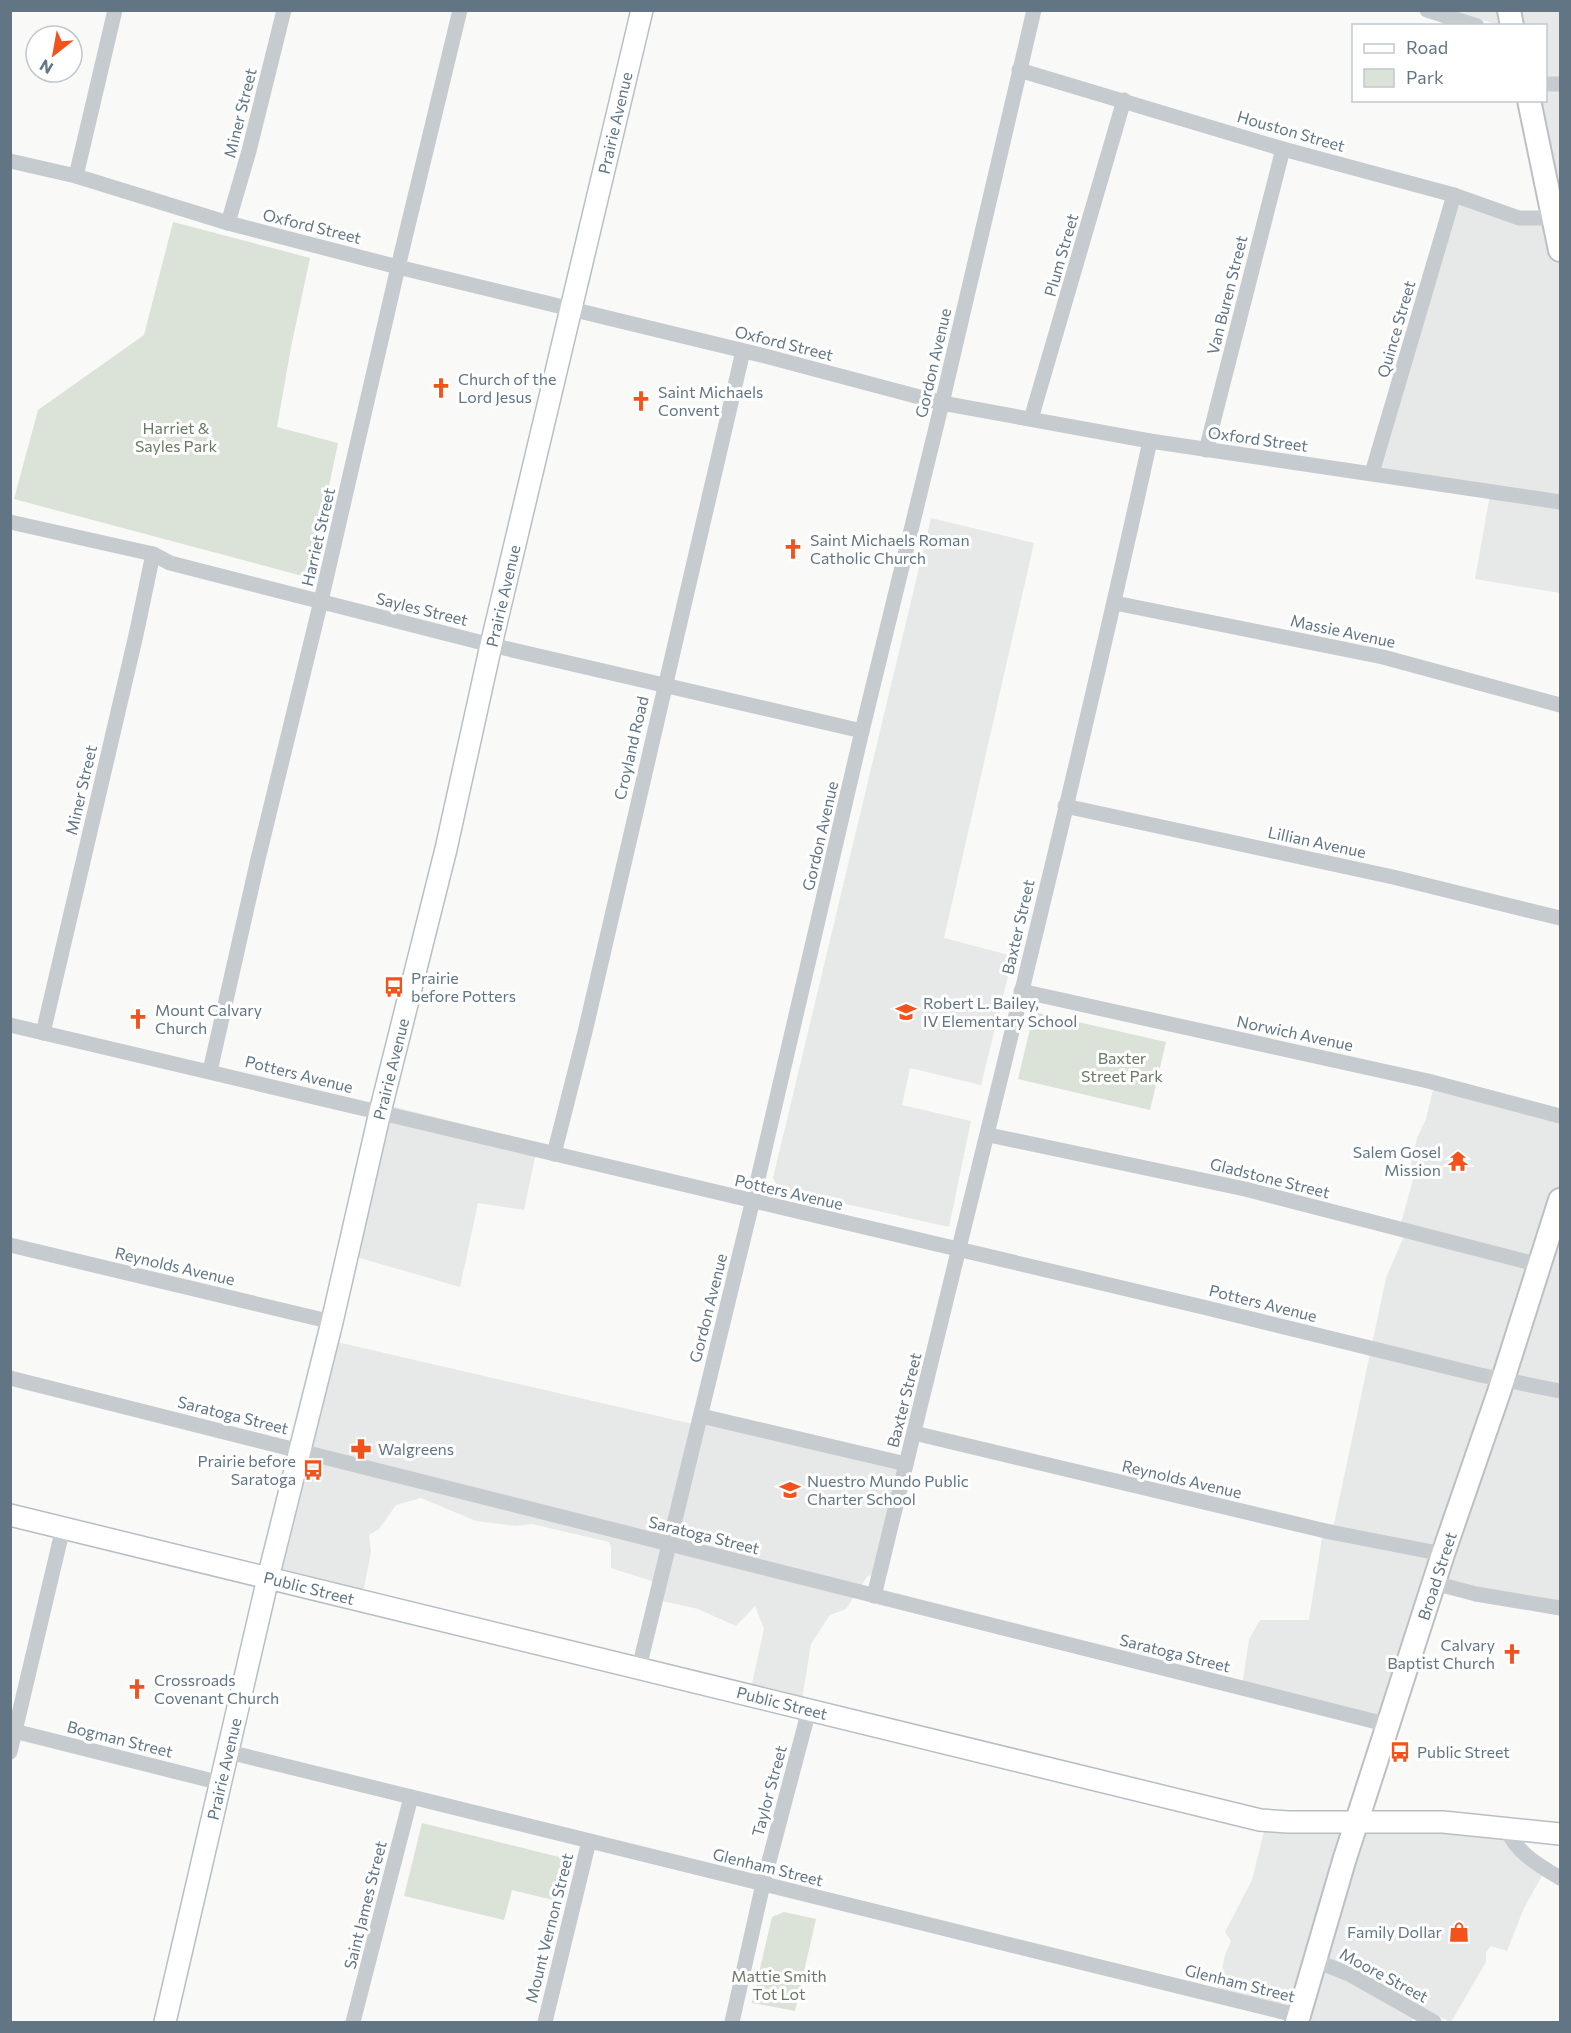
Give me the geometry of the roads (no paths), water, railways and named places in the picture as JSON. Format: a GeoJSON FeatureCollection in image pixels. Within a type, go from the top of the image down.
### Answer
{"type":"FeatureCollection","features":[{"type":"Feature","properties":{"kind":"main road"},"geometry":{"type":"LineString","coordinates":[[1529,102],[1560,250]]}},
{"type":"Feature","properties":{"kind":"main road","name":"Broad Street"},"geometry":{"type":"LineString","coordinates":[[1298,2019],[1357,1822],[1560,1200]]}},
{"type":"Feature","properties":{"kind":"street"},"geometry":{"type":"LineString","coordinates":[[76,176],[115,10]]}},
{"type":"Feature","properties":{"kind":"street","name":"Miner Street"},"geometry":{"type":"LineString","coordinates":[[228,223],[249,151],[284,10]]}},
{"type":"Feature","properties":{"kind":"street","name":"Harriet Street"},"geometry":{"type":"LineString","coordinates":[[210,1071],[460,10]]}},
{"type":"Feature","properties":{"kind":"street","name":"Prairie Avenue"},"geometry":{"type":"LineString","coordinates":[[165,2022],[268,1578],[446,849],[491,645],[642,10]]}},
{"type":"Feature","properties":{"kind":"street","name":"Gordon Avenue"},"geometry":{"type":"LineString","coordinates":[[639,1668],[753,1202],[862,731],[1034,10]]}},
{"type":"Feature","properties":{"kind":"street"},"geometry":{"type":"LineString","coordinates":[[1427,10],[1471,24]]}},
{"type":"Feature","properties":{"kind":"street","name":"Houston Street"},"geometry":{"type":"LineString","coordinates":[[1019,70],[1283,148],[1454,195],[1519,218],[1553,218]]}},
{"type":"Feature","properties":{"kind":"street","name":"Plum Street"},"geometry":{"type":"LineString","coordinates":[[1031,419],[1124,100]]}},
{"type":"Feature","properties":{"kind":"street","name":"Van Buren Street"},"geometry":{"type":"LineString","coordinates":[[1206,450],[1283,148]]}},
{"type":"Feature","properties":{"kind":"street","name":"Oxford Street"},"geometry":{"type":"LineString","coordinates":[[10,161],[76,176],[228,223],[942,403],[1206,450],[1560,502]]}},
{"type":"Feature","properties":{"kind":"street","name":"Quince Street"},"geometry":{"type":"LineString","coordinates":[[1372,473],[1454,195]]}},
{"type":"Feature","properties":{"kind":"street","name":"Croyland Road"},"geometry":{"type":"LineString","coordinates":[[554,1154],[585,1032],[743,351]]}},
{"type":"Feature","properties":{"kind":"street","name":"Baxter Street"},"geometry":{"type":"LineString","coordinates":[[874,1596],[988,1135],[1150,441]]}},
{"type":"Feature","properties":{"kind":"street","name":"Sayles Street"},"geometry":{"type":"LineString","coordinates":[[10,522],[153,554],[170,563],[491,645],[862,731]]}},
{"type":"Feature","properties":{"kind":"street","name":"Miner Street"},"geometry":{"type":"LineString","coordinates":[[43,1033],[153,554]]}},
{"type":"Feature","properties":{"kind":"street","name":"Massie Avenue"},"geometry":{"type":"LineString","coordinates":[[1114,603],[1383,657],[1560,705]]}},
{"type":"Feature","properties":{"kind":"street","name":"Lillian Avenue"},"geometry":{"type":"LineString","coordinates":[[1065,806],[1393,877],[1560,918]]}},
{"type":"Feature","properties":{"kind":"street","name":"Norwich Avenue"},"geometry":{"type":"LineString","coordinates":[[1021,991],[1428,1081],[1560,1116]]}},
{"type":"Feature","properties":{"kind":"street","name":"Potters Avenue"},"geometry":{"type":"LineString","coordinates":[[10,1025],[1219,1311],[1480,1375],[1560,1391]]}},
{"type":"Feature","properties":{"kind":"street","name":"Gladstone Street"},"geometry":{"type":"LineString","coordinates":[[988,1135],[1245,1189],[1540,1265]]}},
{"type":"Feature","properties":{"kind":"street","name":"Reynolds Avenue"},"geometry":{"type":"LineString","coordinates":[[10,1245],[332,1322]]}},
{"type":"Feature","properties":{"kind":"street","name":"Saratoga Street"},"geometry":{"type":"LineString","coordinates":[[10,1378],[1389,1725]]}},
{"type":"Feature","properties":{"kind":"street"},"geometry":{"type":"LineString","coordinates":[[700,1416],[906,1464]]}},
{"type":"Feature","properties":{"kind":"street","name":"Reynolds Avenue"},"geometry":{"type":"LineString","coordinates":[[914,1433],[1330,1532],[1443,1554]]}},
{"type":"Feature","properties":{"kind":"street","name":"Public Street"},"geometry":{"type":"LineString","coordinates":[[10,1515],[1260,1820],[1443,1822],[1560,1834]]}},
{"type":"Feature","properties":{"kind":"street"},"geometry":{"type":"LineString","coordinates":[[10,1752],[13,1731],[63,1528]]}},
{"type":"Feature","properties":{"kind":"street"},"geometry":{"type":"LineString","coordinates":[[1434,1583],[1476,1594],[1560,1608]]}},
{"type":"Feature","properties":{"kind":"street","name":"Taylor Street"},"geometry":{"type":"LineString","coordinates":[[732,2022],[763,1884],[809,1710]]}},
{"type":"Feature","properties":{"kind":"street","name":"Bogman Street"},"geometry":{"type":"LineString","coordinates":[[13,1731],[221,1783]]}},
{"type":"Feature","properties":{"kind":"street","name":"Glenham Street"},"geometry":{"type":"LineString","coordinates":[[228,1752],[1298,2019]]}},
{"type":"Feature","properties":{"kind":"street","name":"Saint James Street"},"geometry":{"type":"LineString","coordinates":[[354,2022],[411,1797]]}},
{"type":"Feature","properties":{"kind":"street"},"geometry":{"type":"LineString","coordinates":[[1508,1829],[1513,1840],[1523,1852],[1560,1878]]}},
{"type":"Feature","properties":{"kind":"street","name":"Mount Vernon Street"},"geometry":{"type":"LineString","coordinates":[[545,2022],[589,1841]]}},
{"type":"Feature","properties":{"kind":"street","name":"Moore Street"},"geometry":{"type":"LineString","coordinates":[[1316,1960],[1349,1974],[1434,2022]]}},
{"type":"Feature","properties":{"kind":"place","name":"Church of the Lord Jesus"},"geometry":{"type":"Point","coordinates":[441,388]}},
{"type":"Feature","properties":{"kind":"place","name":"Saint Michaels Convent"},"geometry":{"type":"Point","coordinates":[641,401]}},
{"type":"Feature","properties":{"kind":"place","name":"Saint Michaels Roman Catholic Church"},"geometry":{"type":"Point","coordinates":[793,549]}},
{"type":"Feature","properties":{"kind":"place","name":"Prairie before Potters"},"geometry":{"type":"Point","coordinates":[394,987]}},
{"type":"Feature","properties":{"kind":"place","name":"Robert L. Bailey, IV Elementary School"},"geometry":{"type":"Point","coordinates":[906,1012]}},
{"type":"Feature","properties":{"kind":"place","name":"Mount Calvary Church"},"geometry":{"type":"Point","coordinates":[138,1019]}},
{"type":"Feature","properties":{"kind":"place","name":"Salem Gosel Mission"},"geometry":{"type":"Point","coordinates":[1458,1161]}},
{"type":"Feature","properties":{"kind":"place","name":"Walgreens"},"geometry":{"type":"Point","coordinates":[361,1449]}},
{"type":"Feature","properties":{"kind":"place","name":"Prairie before Saratoga"},"geometry":{"type":"Point","coordinates":[313,1470]}},
{"type":"Feature","properties":{"kind":"place","name":"Nuestro Mundo Public Charter School"},"geometry":{"type":"Point","coordinates":[790,1490]}},
{"type":"Feature","properties":{"kind":"place","name":"Calvary Baptist Church"},"geometry":{"type":"Point","coordinates":[1512,1654]}},
{"type":"Feature","properties":{"kind":"place","name":"Crossroads Covenant Church"},"geometry":{"type":"Point","coordinates":[137,1689]}},
{"type":"Feature","properties":{"kind":"place","name":"Public Street"},"geometry":{"type":"Point","coordinates":[1400,1752]}},
{"type":"Feature","properties":{"kind":"place","name":"Family Dollar"},"geometry":{"type":"Point","coordinates":[1459,1932]}},
{"type":"Feature","properties":{"kind":"park label","name":"Harriet & Sayles Park"},"geometry":{"type":"Point","coordinates":[176,437]}},
{"type":"Feature","properties":{"kind":"park label","name":"Baxter Street Park"},"geometry":{"type":"Point","coordinates":[1122,1067]}},
{"type":"Feature","properties":{"kind":"park label","name":"Mattie Smith Tot Lot"},"geometry":{"type":"Point","coordinates":[779,1985]}}]}
